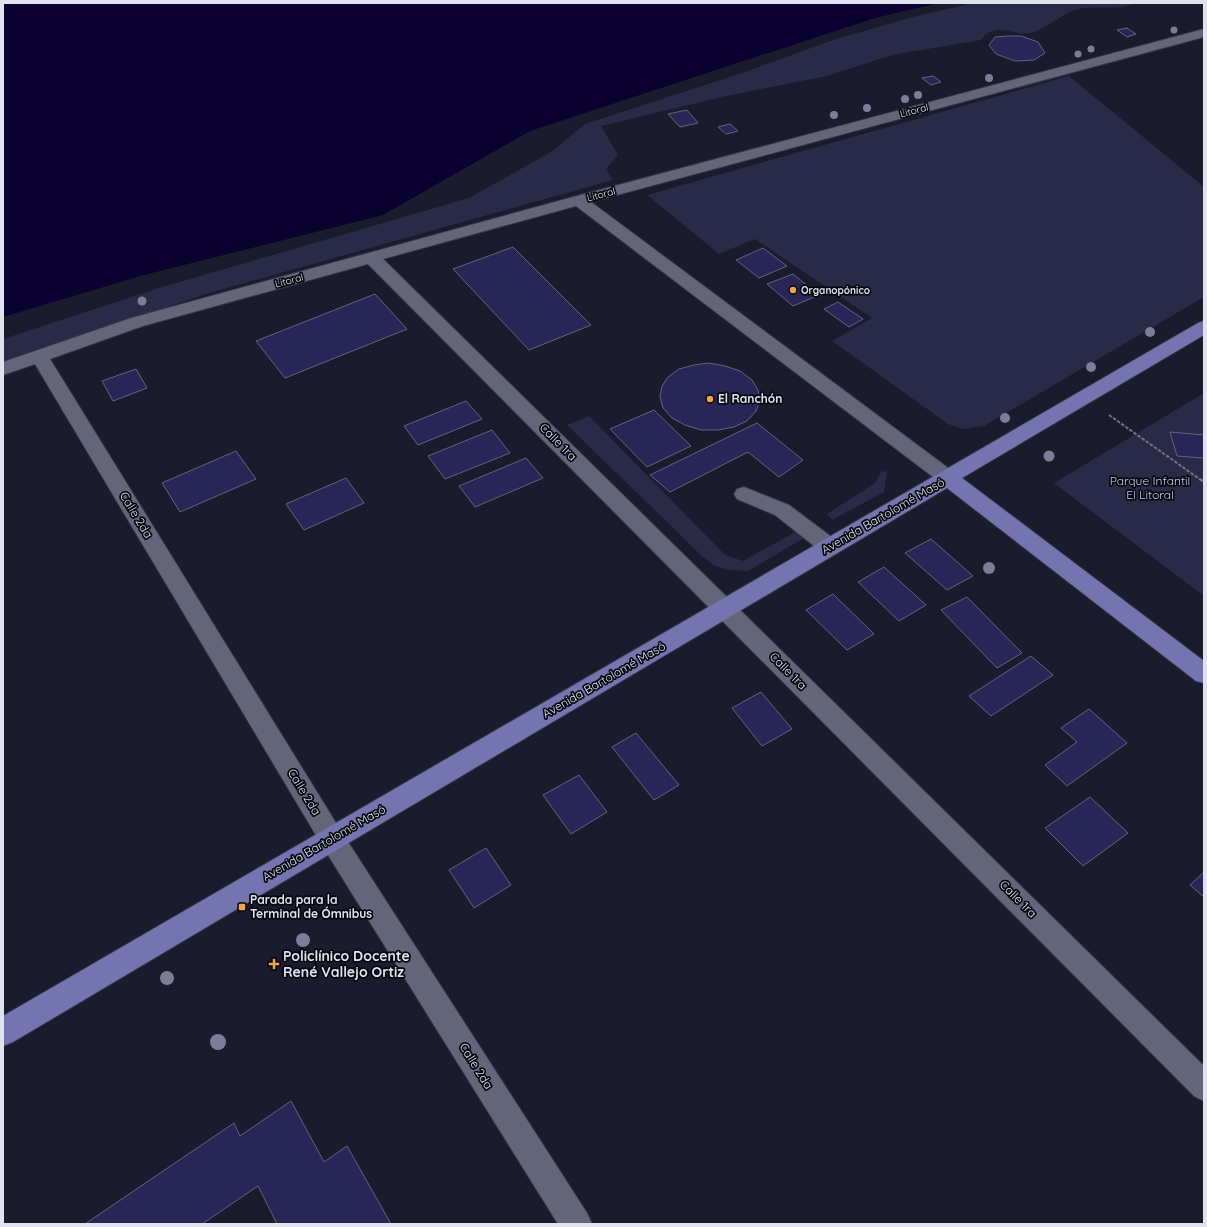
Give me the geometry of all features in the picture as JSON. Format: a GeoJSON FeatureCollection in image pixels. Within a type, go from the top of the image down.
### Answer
{"type":"FeatureCollection","features":[{"type":"Feature","properties":{"kind":"main road","name":"Avenida Bartolomé Masó"},"geometry":{"type":"LineString","coordinates":[[3,1032],[1204,327]]}},
{"type":"Feature","properties":{"kind":"main road"},"geometry":{"type":"LineString","coordinates":[[948,478],[1204,674]]}},
{"type":"Feature","properties":{"kind":"street","name":"Litoral"},"geometry":{"type":"LineString","coordinates":[[3,369],[137,322],[579,200],[1204,33]]}},
{"type":"Feature","properties":{"kind":"street"},"geometry":{"type":"LineString","coordinates":[[579,200],[948,478]]}},
{"type":"Feature","properties":{"kind":"street","name":"Calle 1ra"},"geometry":{"type":"LineString","coordinates":[[371,257],[726,608],[1204,1086]]}},
{"type":"Feature","properties":{"kind":"street","name":"Calle 2da"},"geometry":{"type":"LineString","coordinates":[[39,356],[332,839],[576,1224]]}},
{"type":"Feature","properties":{"kind":"street"},"geometry":{"type":"LineString","coordinates":[[744,494],[782,510],[830,547]]}},
{"type":"Feature","properties":{"kind":"path"},"geometry":{"type":"LineString","coordinates":[[1084,398],[1204,482]]}},
{"type":"Feature","properties":{"kind":"green space"},"geometry":{"type":"Polygon","coordinates":[[[973,3],[1134,3],[1122,7],[1077,9],[1030,33],[1005,30],[992,31],[986,34],[981,40],[892,55],[827,76],[726,96],[601,126],[618,155],[606,169],[613,180],[209,293],[3,362],[3,339],[159,288],[469,198],[551,152],[585,124],[745,72],[833,40],[909,18],[973,3]]]}},
{"type":"Feature","properties":{"kind":"green space"},"geometry":{"type":"Polygon","coordinates":[[[1069,76],[1204,187],[1204,297],[984,426],[963,429],[948,424],[832,341],[872,318],[755,239],[719,254],[647,195],[1069,76]]]}},
{"type":"Feature","properties":{"kind":"green space","name":"Parque Infantil El Litoral"},"geometry":{"type":"Polygon","coordinates":[[[1204,393],[1204,596],[1054,483],[1204,393]]]}},
{"type":"Feature","properties":{"kind":"green space"},"geometry":{"type":"Polygon","coordinates":[[[589,416],[725,555],[743,561],[797,531],[804,538],[748,571],[730,570],[715,566],[704,558],[567,425],[589,416]]]}},
{"type":"Feature","properties":{"kind":"green space"},"geometry":{"type":"Polygon","coordinates":[[[887,471],[884,492],[832,520],[827,514],[875,483],[881,472],[887,471]]]}},
{"type":"Feature","properties":{"kind":"shaded area"},"geometry":{"type":"Polygon","coordinates":[[[3,3],[939,3],[875,18],[530,131],[383,215],[144,275],[3,317],[3,3]]]}},
{"type":"Feature","properties":{"kind":"building"},"geometry":{"type":"Polygon","coordinates":[[[1127,28],[1136,34],[1127,37],[1117,30],[1127,28]]]}},
{"type":"Feature","properties":{"kind":"building"},"geometry":{"type":"Polygon","coordinates":[[[1021,36],[1038,42],[1045,53],[1034,60],[1015,61],[996,54],[989,45],[995,37],[1021,36]]]}},
{"type":"Feature","properties":{"kind":"building"},"geometry":{"type":"Polygon","coordinates":[[[933,76],[941,82],[931,85],[922,78],[933,76]]]}},
{"type":"Feature","properties":{"kind":"building"},"geometry":{"type":"Polygon","coordinates":[[[687,110],[698,123],[680,127],[668,114],[687,110]]]}},
{"type":"Feature","properties":{"kind":"building"},"geometry":{"type":"Polygon","coordinates":[[[730,124],[738,131],[726,134],[718,127],[730,124]]]}},
{"type":"Feature","properties":{"kind":"building"},"geometry":{"type":"Polygon","coordinates":[[[513,247],[591,325],[529,350],[453,269],[513,247]]]}},
{"type":"Feature","properties":{"kind":"building"},"geometry":{"type":"Polygon","coordinates":[[[763,248],[787,266],[759,278],[736,260],[763,248]]]}},
{"type":"Feature","properties":{"kind":"building","name":"Organopónico"},"geometry":{"type":"Polygon","coordinates":[[[793,274],[819,295],[793,306],[767,284],[793,274]]]}},
{"type":"Feature","properties":{"kind":"building"},"geometry":{"type":"Polygon","coordinates":[[[375,294],[407,329],[285,378],[256,341],[375,294]]]}},
{"type":"Feature","properties":{"kind":"building"},"geometry":{"type":"Polygon","coordinates":[[[838,302],[863,319],[849,327],[824,309],[838,302]]]}},
{"type":"Feature","properties":{"kind":"building","name":"El Ranchón"},"geometry":{"type":"Polygon","coordinates":[[[709,363],[740,371],[752,380],[758,390],[760,401],[756,411],[747,421],[734,427],[718,430],[701,430],[685,425],[672,418],[663,408],[660,397],[662,386],[668,377],[679,369],[709,363]]]}},
{"type":"Feature","properties":{"kind":"building"},"geometry":{"type":"Polygon","coordinates":[[[136,369],[147,388],[113,401],[102,381],[136,369]]]}},
{"type":"Feature","properties":{"kind":"building"},"geometry":{"type":"Polygon","coordinates":[[[466,401],[482,419],[418,445],[404,426],[466,401]]]}},
{"type":"Feature","properties":{"kind":"building"},"geometry":{"type":"Polygon","coordinates":[[[654,410],[691,446],[647,467],[610,429],[654,410]]]}},
{"type":"Feature","properties":{"kind":"building"},"geometry":{"type":"Polygon","coordinates":[[[757,423],[803,460],[779,477],[748,452],[670,492],[650,475],[757,423]]]}},
{"type":"Feature","properties":{"kind":"building"},"geometry":{"type":"Polygon","coordinates":[[[492,430],[510,453],[445,479],[428,456],[492,430]]]}},
{"type":"Feature","properties":{"kind":"building"},"geometry":{"type":"Polygon","coordinates":[[[1170,432],[1204,435],[1204,458],[1177,456],[1170,432]]]}},
{"type":"Feature","properties":{"kind":"building"},"geometry":{"type":"Polygon","coordinates":[[[236,451],[256,479],[180,512],[162,483],[236,451]]]}},
{"type":"Feature","properties":{"kind":"building"},"geometry":{"type":"Polygon","coordinates":[[[526,458],[543,478],[475,507],[459,486],[526,458]]]}},
{"type":"Feature","properties":{"kind":"building"},"geometry":{"type":"Polygon","coordinates":[[[346,478],[364,503],[304,530],[286,504],[346,478]]]}},
{"type":"Feature","properties":{"kind":"building"},"geometry":{"type":"Polygon","coordinates":[[[931,539],[973,576],[947,590],[905,553],[931,539]]]}},
{"type":"Feature","properties":{"kind":"building"},"geometry":{"type":"Polygon","coordinates":[[[884,567],[926,605],[899,621],[858,582],[884,567]]]}},
{"type":"Feature","properties":{"kind":"building"},"geometry":{"type":"Polygon","coordinates":[[[833,594],[874,634],[847,650],[806,610],[833,594]]]}},
{"type":"Feature","properties":{"kind":"building"},"geometry":{"type":"Polygon","coordinates":[[[967,597],[1022,653],[997,668],[941,610],[967,597]]]}},
{"type":"Feature","properties":{"kind":"building"},"geometry":{"type":"Polygon","coordinates":[[[1031,656],[1053,675],[991,716],[969,696],[1031,656]]]}},
{"type":"Feature","properties":{"kind":"building"},"geometry":{"type":"Polygon","coordinates":[[[761,692],[792,729],[762,746],[732,708],[761,692]]]}},
{"type":"Feature","properties":{"kind":"building"},"geometry":{"type":"Polygon","coordinates":[[[1089,709],[1127,743],[1067,786],[1045,765],[1077,742],[1061,728],[1089,709]]]}},
{"type":"Feature","properties":{"kind":"building"},"geometry":{"type":"Polygon","coordinates":[[[636,733],[679,785],[654,800],[612,747],[636,733]]]}},
{"type":"Feature","properties":{"kind":"building"},"geometry":{"type":"Polygon","coordinates":[[[579,775],[607,812],[571,834],[543,795],[579,775]]]}},
{"type":"Feature","properties":{"kind":"building"},"geometry":{"type":"Polygon","coordinates":[[[1090,797],[1128,833],[1083,866],[1045,828],[1090,797]]]}},
{"type":"Feature","properties":{"kind":"building"},"geometry":{"type":"Polygon","coordinates":[[[486,848],[511,885],[474,908],[449,870],[486,848]]]}},
{"type":"Feature","properties":{"kind":"building"},"geometry":{"type":"Polygon","coordinates":[[[1204,872],[1204,897],[1190,885],[1204,872]]]}},
{"type":"Feature","properties":{"kind":"building"},"geometry":{"type":"Polygon","coordinates":[[[291,1101],[324,1162],[347,1146],[391,1224],[277,1224],[258,1186],[202,1224],[85,1224],[234,1123],[240,1136],[291,1101]]]}},
{"type":"Feature","properties":{"kind":"place","name":"Organopónico"},"geometry":{"type":"Point","coordinates":[793,290]}},
{"type":"Feature","properties":{"kind":"place","name":"El Ranchón"},"geometry":{"type":"Point","coordinates":[710,399]}},
{"type":"Feature","properties":{"kind":"place","name":"Parada para la Terminal de Ómnibus"},"geometry":{"type":"Point","coordinates":[242,907]}},
{"type":"Feature","properties":{"kind":"place","name":"Policlínico Docente René Vallejo Ortiz"},"geometry":{"type":"Point","coordinates":[274,964]}}]}
